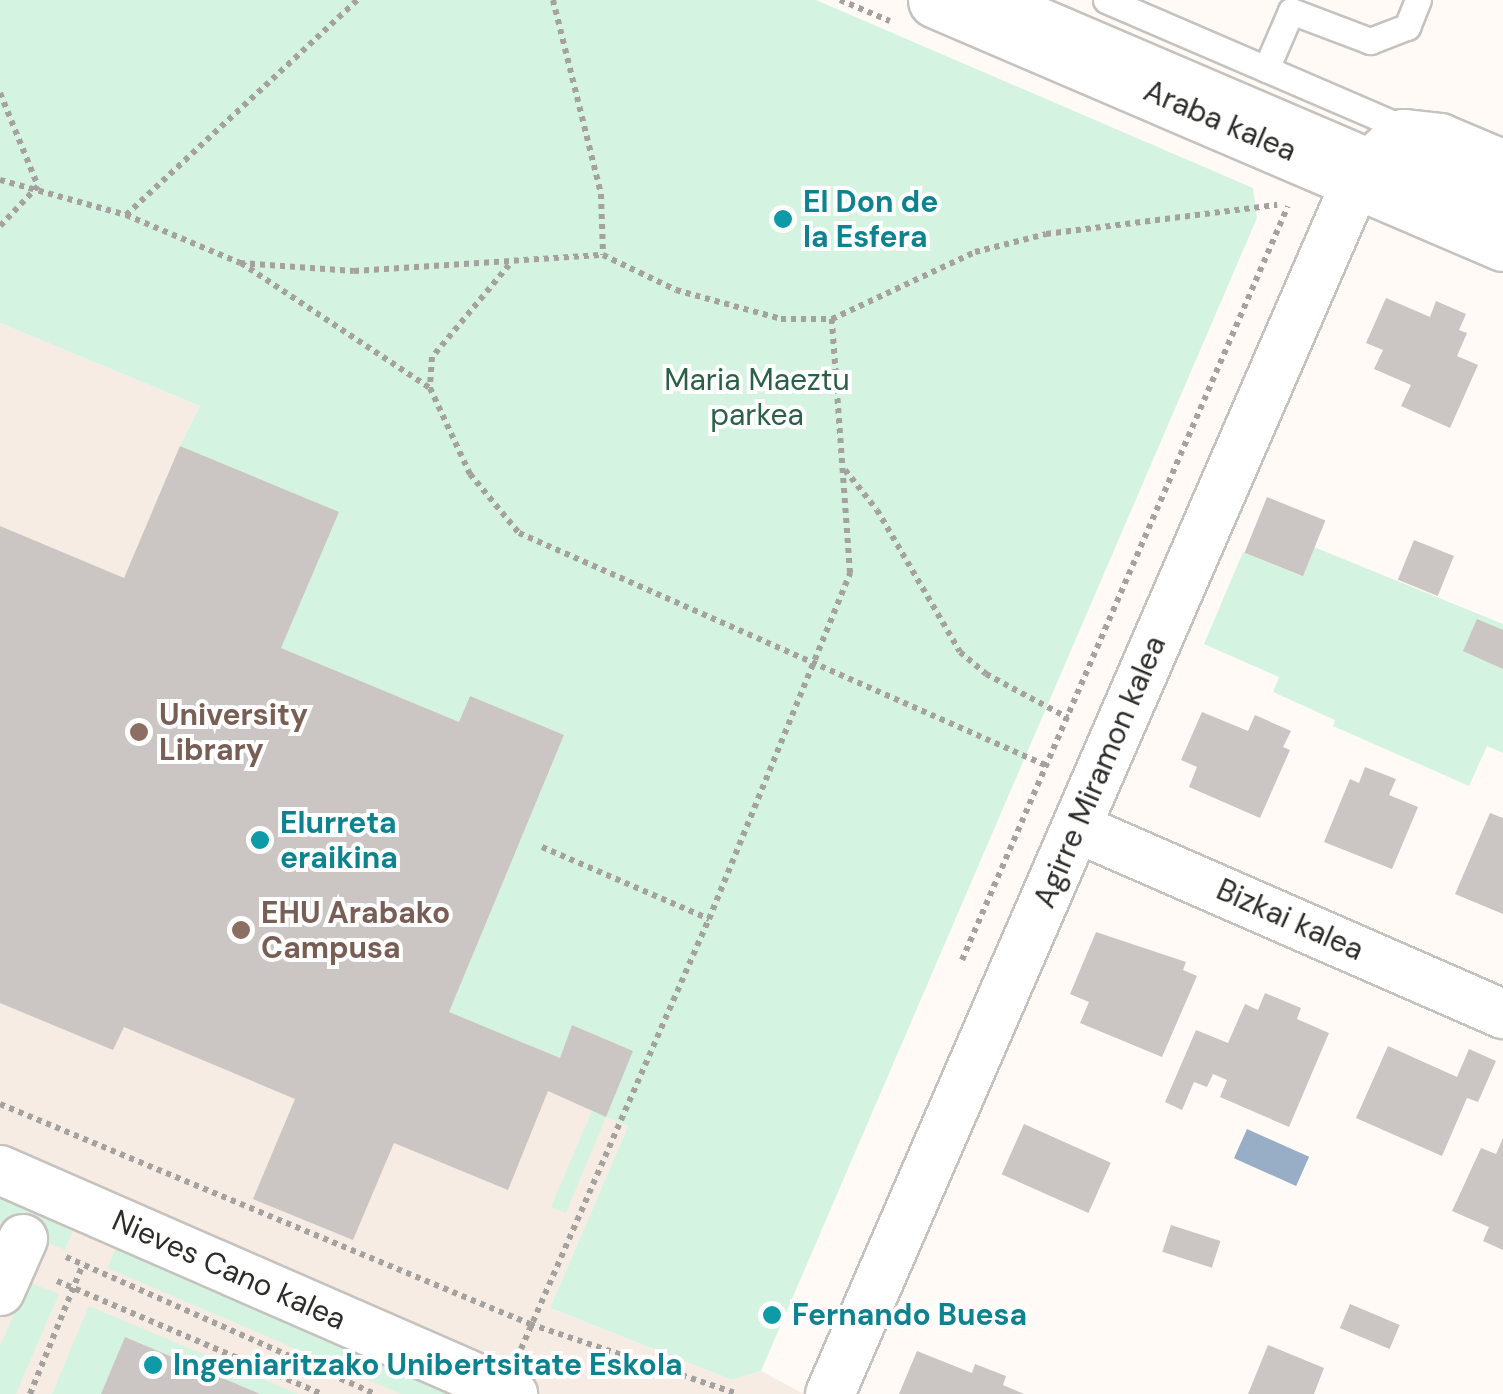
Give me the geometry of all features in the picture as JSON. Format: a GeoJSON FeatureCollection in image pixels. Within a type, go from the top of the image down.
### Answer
{"type":"FeatureCollection","features":[{"type":"Feature","properties":{"kind":"street","name":"Araba kalea"},"geometry":{"type":"LineString","coordinates":[[936,0],[1386,157],[1503,168]]}},
{"type":"Feature","properties":{"kind":"street","name":"Araba kalea"},"geometry":{"type":"LineString","coordinates":[[1386,157],[1503,244]]}},
{"type":"Feature","properties":{"kind":"street","name":"Agirre Miramon kalea"},"geometry":{"type":"LineString","coordinates":[[830,1394],[1076,828],[1386,157]]}},
{"type":"Feature","properties":{"kind":"street","name":"Bizkai kalea"},"geometry":{"type":"LineString","coordinates":[[1076,828],[1503,1014]]}},
{"type":"Feature","properties":{"kind":"street","name":"Nieves Cano kalea"},"geometry":{"type":"LineString","coordinates":[[0,1170],[516,1372]]}},
{"type":"Feature","properties":{"kind":"lane","name":"Araba kalea"},"geometry":{"type":"LineString","coordinates":[[1017,0],[1503,208]]}},
{"type":"Feature","properties":{"kind":"lane"},"geometry":{"type":"LineString","coordinates":[[1106,0],[1266,69],[1386,157]]}},
{"type":"Feature","properties":{"kind":"lane"},"geometry":{"type":"LineString","coordinates":[[1266,69],[1291,11],[1370,41],[1406,27],[1418,0]]}},
{"type":"Feature","properties":{"kind":"path"},"geometry":{"type":"LineString","coordinates":[[126,214],[357,0]]}},
{"type":"Feature","properties":{"kind":"path"},"geometry":{"type":"LineString","coordinates":[[554,0],[602,194],[603,255]]}},
{"type":"Feature","properties":{"kind":"path"},"geometry":{"type":"LineString","coordinates":[[0,93],[38,186]]}},
{"type":"Feature","properties":{"kind":"path"},"geometry":{"type":"LineString","coordinates":[[0,180],[38,186],[126,214],[240,262],[430,388]]}},
{"type":"Feature","properties":{"kind":"path"},"geometry":{"type":"LineString","coordinates":[[0,226],[38,186]]}},
{"type":"Feature","properties":{"kind":"path"},"geometry":{"type":"LineString","coordinates":[[510,264],[432,357],[430,388],[470,474],[519,534],[1045,765],[1296,191]]}},
{"type":"Feature","properties":{"kind":"path"},"geometry":{"type":"LineString","coordinates":[[240,262],[354,271],[510,264],[603,255],[724,306],[781,319],[832,319],[975,252],[1046,234],[1262,204],[1288,207]]}},
{"type":"Feature","properties":{"kind":"path"},"geometry":{"type":"LineString","coordinates":[[516,1372],[530,1324],[709,919],[850,573],[832,319]]}},
{"type":"Feature","properties":{"kind":"path"},"geometry":{"type":"LineString","coordinates":[[845,469],[877,510],[960,652],[986,674],[1066,716]]}},
{"type":"Feature","properties":{"kind":"path"},"geometry":{"type":"LineString","coordinates":[[542,847],[709,919]]}},
{"type":"Feature","properties":{"kind":"path"},"geometry":{"type":"LineString","coordinates":[[0,1104],[530,1324],[738,1394]]}},
{"type":"Feature","properties":{"kind":"path"},"geometry":{"type":"LineString","coordinates":[[12,1264],[83,1264],[375,1394]]}},
{"type":"Feature","properties":{"kind":"path"},"geometry":{"type":"LineString","coordinates":[[12,1264],[322,1394]]}},
{"type":"Feature","properties":{"kind":"path"},"geometry":{"type":"LineString","coordinates":[[30,1394],[83,1264]]}},
{"type":"Feature","properties":{"kind":"shaded area","name":"EHU Arabako Campusa"},"geometry":{"type":"Polygon","coordinates":[[[0,323],[200,406],[180,446],[339,512],[459,722],[470,696],[564,735],[516,849],[559,1058],[572,1025],[633,1051],[606,1117],[628,1126],[550,1308],[732,1380],[761,1371],[804,1394],[0,1394],[0,323]]]}},
{"type":"Feature","properties":{"kind":"green space","name":"Maria Maeztu parkea"},"geometry":{"type":"Polygon","coordinates":[[[0,0],[816,0],[1253,188],[1257,218],[761,1371],[732,1380],[550,1308],[628,1126],[606,1117],[566,1213],[551,1207],[592,1111],[606,1116],[633,1051],[572,1025],[560,1058],[449,1012],[564,735],[470,696],[459,722],[281,648],[338,512],[180,446],[200,406],[0,323],[0,0]]]}},
{"type":"Feature","properties":{"kind":"green space"},"geometry":{"type":"Polygon","coordinates":[[[1314,547],[1503,624],[1503,753],[1487,746],[1469,786],[1333,726],[1335,720],[1273,692],[1279,677],[1204,644],[1243,552],[1301,576],[1314,547]]]}},
{"type":"Feature","properties":{"kind":"green space"},"geometry":{"type":"Polygon","coordinates":[[[0,1198],[73,1230],[65,1250],[0,1222],[0,1198]]]}},
{"type":"Feature","properties":{"kind":"green space"},"geometry":{"type":"Polygon","coordinates":[[[116,1248],[452,1391],[451,1394],[401,1394],[107,1268],[116,1248]]]}},
{"type":"Feature","properties":{"kind":"green space"},"geometry":{"type":"Polygon","coordinates":[[[28,1282],[59,1294],[16,1394],[0,1394],[0,1346],[28,1282]]]}},
{"type":"Feature","properties":{"kind":"green space"},"geometry":{"type":"Polygon","coordinates":[[[89,1306],[298,1394],[260,1394],[126,1337],[101,1394],[52,1394],[89,1306]]]}},
{"type":"Feature","properties":{"kind":"water"},"geometry":{"type":"Polygon","coordinates":[[[1247,1129],[1309,1157],[1296,1186],[1234,1158],[1247,1129]]]}},
{"type":"Feature","properties":{"kind":"building"},"geometry":{"type":"Polygon","coordinates":[[[1386,298],[1430,317],[1436,301],[1466,314],[1459,330],[1467,333],[1457,356],[1478,365],[1450,428],[1401,406],[1411,385],[1374,369],[1383,350],[1366,343],[1386,298]]]}},
{"type":"Feature","properties":{"kind":"building","name":"Elurreta eraikina"},"geometry":{"type":"Polygon","coordinates":[[[180,446],[339,512],[281,648],[459,722],[470,696],[564,735],[449,1012],[560,1058],[572,1025],[633,1051],[606,1117],[548,1091],[508,1190],[394,1143],[353,1240],[253,1199],[295,1099],[124,1027],[113,1050],[0,1003],[0,526],[124,578],[180,446]]]}},
{"type":"Feature","properties":{"kind":"building"},"geometry":{"type":"Polygon","coordinates":[[[1267,497],[1325,521],[1303,576],[1245,553],[1267,497]]]}},
{"type":"Feature","properties":{"kind":"building"},"geometry":{"type":"Polygon","coordinates":[[[1414,540],[1454,556],[1438,596],[1398,580],[1414,540]]]}},
{"type":"Feature","properties":{"kind":"building"},"geometry":{"type":"Polygon","coordinates":[[[1477,619],[1503,630],[1503,669],[1463,651],[1477,619]]]}},
{"type":"Feature","properties":{"kind":"building"},"geometry":{"type":"Polygon","coordinates":[[[1202,712],[1248,731],[1255,715],[1291,731],[1283,747],[1290,750],[1260,818],[1189,787],[1197,767],[1181,760],[1202,712]]]}},
{"type":"Feature","properties":{"kind":"building"},"geometry":{"type":"Polygon","coordinates":[[[1365,767],[1396,779],[1389,795],[1418,807],[1392,869],[1324,842],[1350,779],[1359,783],[1365,767]]]}},
{"type":"Feature","properties":{"kind":"building"},"geometry":{"type":"Polygon","coordinates":[[[1490,813],[1503,818],[1503,914],[1455,894],[1490,813]]]}},
{"type":"Feature","properties":{"kind":"building"},"geometry":{"type":"Polygon","coordinates":[[[1096,932],[1186,962],[1183,970],[1197,976],[1162,1057],[1080,1023],[1089,1002],[1070,994],[1096,932]]]}},
{"type":"Feature","properties":{"kind":"building"},"geometry":{"type":"Polygon","coordinates":[[[1265,993],[1301,1008],[1297,1019],[1329,1033],[1289,1127],[1220,1097],[1227,1080],[1213,1074],[1207,1087],[1194,1082],[1182,1110],[1165,1102],[1196,1030],[1228,1043],[1245,1004],[1258,1010],[1265,993]]]}},
{"type":"Feature","properties":{"kind":"building"},"geometry":{"type":"Polygon","coordinates":[[[1388,1046],[1457,1077],[1469,1049],[1496,1061],[1478,1102],[1467,1098],[1442,1156],[1356,1118],[1388,1046]]]}},
{"type":"Feature","properties":{"kind":"building"},"geometry":{"type":"Polygon","coordinates":[[[1024,1124],[1111,1163],[1088,1213],[1002,1174],[1024,1124]]]}},
{"type":"Feature","properties":{"kind":"building"},"geometry":{"type":"Polygon","coordinates":[[[1503,1138],[1503,1250],[1483,1241],[1489,1227],[1452,1211],[1481,1148],[1496,1154],[1503,1138]]]}},
{"type":"Feature","properties":{"kind":"building"},"geometry":{"type":"Polygon","coordinates":[[[1171,1225],[1220,1241],[1212,1268],[1162,1252],[1171,1225]]]}},
{"type":"Feature","properties":{"kind":"building"},"geometry":{"type":"Polygon","coordinates":[[[1350,1304],[1400,1325],[1390,1349],[1340,1328],[1350,1304]]]}},
{"type":"Feature","properties":{"kind":"building","name":"Ingeniaritzako Unibertsitate Eskola"},"geometry":{"type":"Polygon","coordinates":[[[125,1337],[260,1394],[101,1394],[125,1337]]]}},
{"type":"Feature","properties":{"kind":"building"},"geometry":{"type":"Polygon","coordinates":[[[1268,1345],[1324,1368],[1314,1394],[1248,1394],[1268,1345]]]}},
{"type":"Feature","properties":{"kind":"building"},"geometry":{"type":"Polygon","coordinates":[[[917,1351],[972,1373],[975,1364],[1006,1376],[1003,1385],[1024,1394],[899,1394],[917,1351]]]}},
{"type":"Feature","properties":{"kind":"place","name":"El Don de la Esfera"},"geometry":{"type":"Point","coordinates":[783,219]}},
{"type":"Feature","properties":{"kind":"place","name":"University Library"},"geometry":{"type":"Point","coordinates":[139,732]}},
{"type":"Feature","properties":{"kind":"place","name":"Elurreta eraikina"},"geometry":{"type":"Point","coordinates":[260,840]}},
{"type":"Feature","properties":{"kind":"place","name":"EHU Arabako Campusa"},"geometry":{"type":"Point","coordinates":[241,930]}},
{"type":"Feature","properties":{"kind":"place","name":"Fernando Buesa"},"geometry":{"type":"Point","coordinates":[772,1315]}},
{"type":"Feature","properties":{"kind":"place","name":"Ingeniaritzako Unibertsitate Eskola"},"geometry":{"type":"Point","coordinates":[153,1365]}}]}
